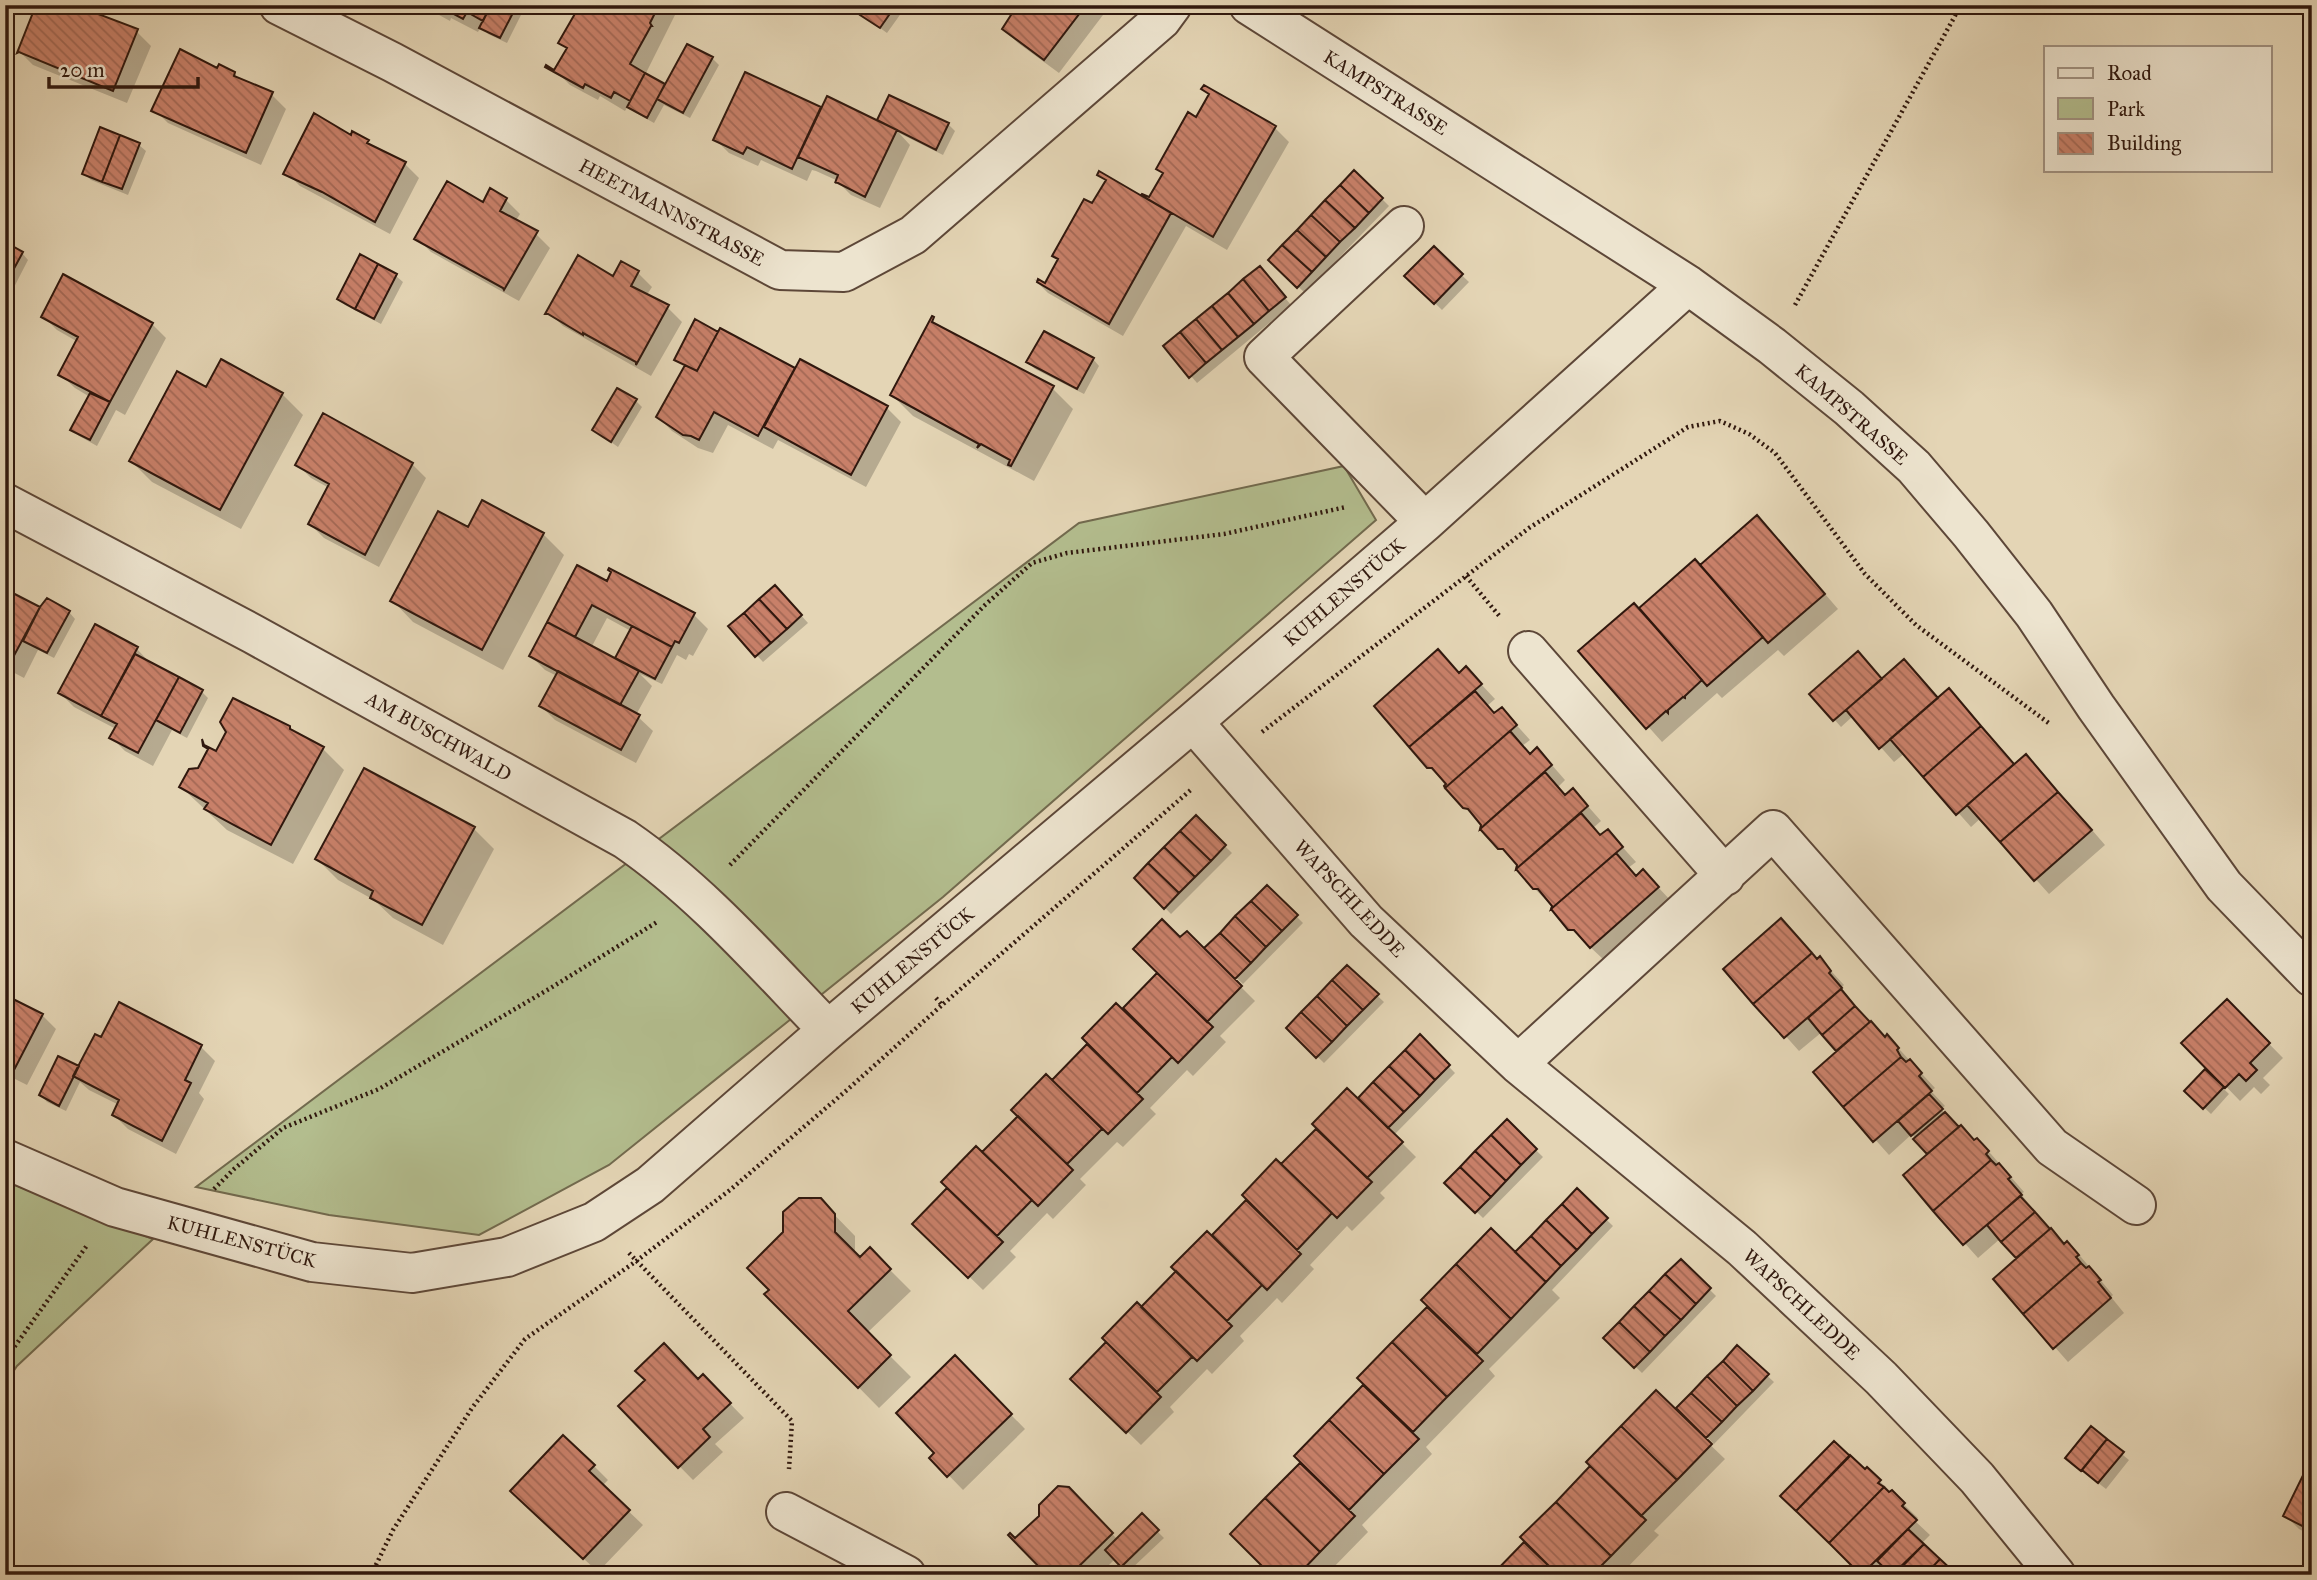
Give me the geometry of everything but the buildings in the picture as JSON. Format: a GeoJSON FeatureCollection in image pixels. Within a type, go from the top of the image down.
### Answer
{"type":"FeatureCollection","features":[{"type":"Feature","properties":{"kind":"street","name":"HEETMANNSTRASSE"},"geometry":{"type":"LineString","coordinates":[[279,5],[392,62],[780,270],[845,272],[913,235],[1161,20],[1172,5]]}},
{"type":"Feature","properties":{"kind":"street","name":"KAMPSTRASSE"},"geometry":{"type":"LineString","coordinates":[[1249,5],[1688,285],[1772,346],[1849,408],[1914,467],[2034,614],[2096,707],[2224,886],[2312,977]]}},
{"type":"Feature","properties":{"kind":"street"},"geometry":{"type":"LineString","coordinates":[[1404,226],[1264,357],[1425,522]]}},
{"type":"Feature","properties":{"kind":"street","name":"KUHLENSTÜCK"},"geometry":{"type":"LineString","coordinates":[[5,1159],[115,1207],[312,1262],[412,1273],[507,1257],[594,1222],[650,1185],[828,1030],[1193,722],[1425,522],[1688,285]]}},
{"type":"Feature","properties":{"kind":"street","name":"AM BUSCHWALD"},"geometry":{"type":"LineString","coordinates":[[5,503],[253,634],[625,839],[661,863],[699,897],[828,1030]]}},
{"type":"Feature","properties":{"kind":"street"},"geometry":{"type":"LineString","coordinates":[[1528,651],[1725,876]]}},
{"type":"Feature","properties":{"kind":"street","name":"WAPSCHLEDDE"},"geometry":{"type":"LineString","coordinates":[[1193,722],[1366,921],[1518,1064],[1742,1248],[1881,1378],[1977,1478],[2056,1575]]}},
{"type":"Feature","properties":{"kind":"street"},"geometry":{"type":"LineString","coordinates":[[1518,1064],[1773,830],[2052,1147],[2136,1205]]}},
{"type":"Feature","properties":{"kind":"street"},"geometry":{"type":"LineString","coordinates":[[786,1512],[906,1575]]}},
{"type":"Feature","properties":{"kind":"path"},"geometry":{"type":"LineString","coordinates":[[1772,346],[1961,5]]}},
{"type":"Feature","properties":{"kind":"path"},"geometry":{"type":"LineString","coordinates":[[179,1224],[234,1169],[283,1128],[379,1089],[699,897],[985,604],[1032,563],[1066,554],[1224,534],[1351,506]]}},
{"type":"Feature","properties":{"kind":"path"},"geometry":{"type":"LineString","coordinates":[[1466,576],[1528,651]]}},
{"type":"Feature","properties":{"kind":"path"},"geometry":{"type":"LineString","coordinates":[[371,1575],[393,1530],[471,1409],[525,1339],[635,1262],[730,1190],[942,1005]]}},
{"type":"Feature","properties":{"kind":"path"},"geometry":{"type":"LineString","coordinates":[[5,1360],[115,1207]]}},
{"type":"Feature","properties":{"kind":"path"},"geometry":{"type":"LineString","coordinates":[[635,1262],[659,1282],[792,1422],[786,1512]]}},
{"type":"Feature","properties":{"kind":"green space"},"geometry":{"type":"Polygon","coordinates":[[[1344,466],[1376,520],[943,897],[609,1165],[479,1235],[329,1215],[196,1187],[1079,523],[1344,466]]]}},
{"type":"Feature","properties":{"kind":"green space"},"geometry":{"type":"Polygon","coordinates":[[[5,1181],[153,1239],[17,1366],[5,1384],[5,1181]]]}}]}
